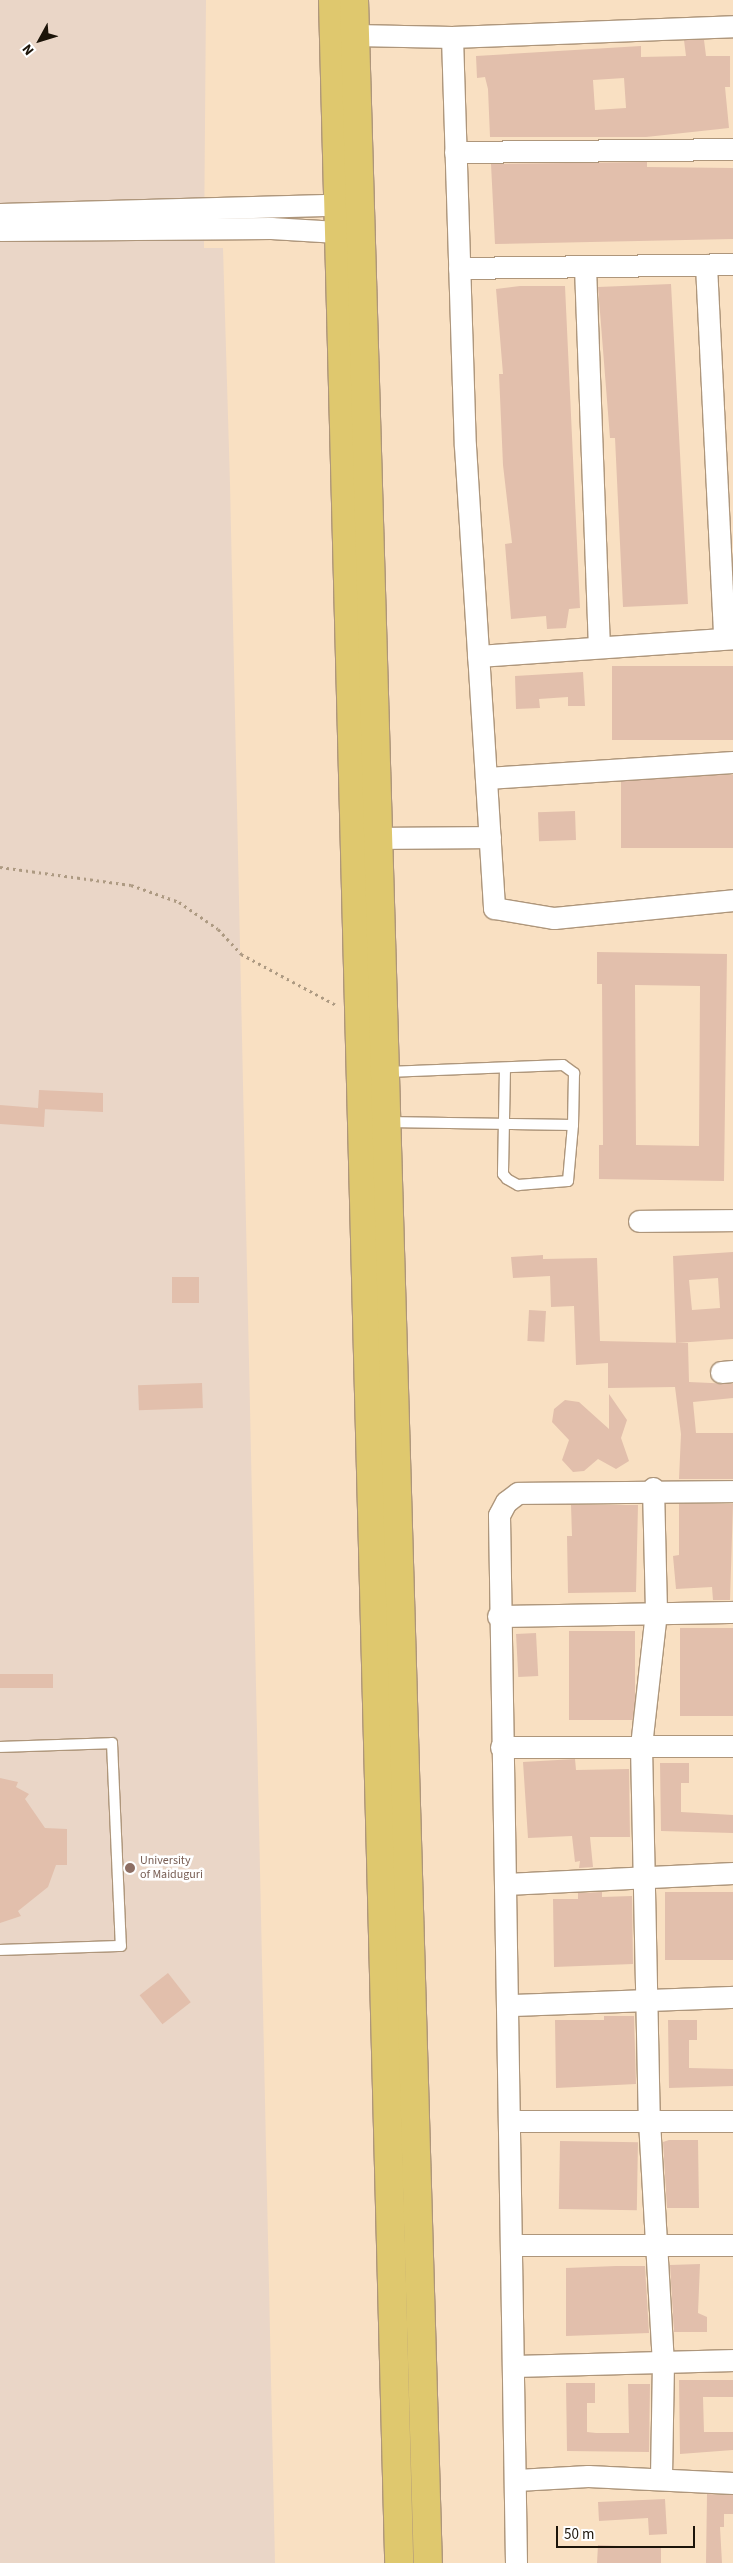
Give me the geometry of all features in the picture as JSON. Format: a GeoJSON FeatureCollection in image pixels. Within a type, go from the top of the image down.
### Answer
{"type":"FeatureCollection","features":[{"type":"Feature","properties":{"kind":"highway"},"geometry":{"type":"LineString","coordinates":[[333,0],[349,204],[378,838],[428,2563]]}},
{"type":"Feature","properties":{"kind":"highway"},"geometry":{"type":"LineString","coordinates":[[349,204],[355,36],[354,0]]}},
{"type":"Feature","properties":{"kind":"highway"},"geometry":{"type":"LineString","coordinates":[[350,233],[359,1016],[399,2563]]}},
{"type":"Feature","properties":{"kind":"street"},"geometry":{"type":"LineString","coordinates":[[355,36],[452,37],[733,26]]}},
{"type":"Feature","properties":{"kind":"street"},"geometry":{"type":"LineString","coordinates":[[452,37],[459,268],[478,656],[494,908],[554,918],[733,900]]}},
{"type":"Feature","properties":{"kind":"street"},"geometry":{"type":"LineString","coordinates":[[455,152],[733,149]]}},
{"type":"Feature","properties":{"kind":"street"},"geometry":{"type":"LineString","coordinates":[[0,214],[349,204]]}},
{"type":"Feature","properties":{"kind":"street"},"geometry":{"type":"LineString","coordinates":[[0,230],[350,233]]}},
{"type":"Feature","properties":{"kind":"street"},"geometry":{"type":"LineString","coordinates":[[459,268],[733,264]]}},
{"type":"Feature","properties":{"kind":"street"},"geometry":{"type":"LineString","coordinates":[[478,656],[728,638],[706,265]]}},
{"type":"Feature","properties":{"kind":"street"},"geometry":{"type":"LineString","coordinates":[[586,266],[599,647]]}},
{"type":"Feature","properties":{"kind":"street"},"geometry":{"type":"LineString","coordinates":[[486,778],[733,762]]}},
{"type":"Feature","properties":{"kind":"street"},"geometry":{"type":"LineString","coordinates":[[378,838],[490,837]]}},
{"type":"Feature","properties":{"kind":"street"},"geometry":{"type":"LineString","coordinates":[[639,1221],[733,1220]]}},
{"type":"Feature","properties":{"kind":"street"},"geometry":{"type":"LineString","coordinates":[[516,2563],[516,2366],[510,2005],[498,1616],[499,1515],[506,1502],[518,1493],[653,1488],[733,1491]]}},
{"type":"Feature","properties":{"kind":"street"},"geometry":{"type":"LineString","coordinates":[[653,1488],[656,1612],[641,1746],[643,1876],[648,2000],[649,2121],[658,2245],[663,2362],[661,2478]]}},
{"type":"Feature","properties":{"kind":"street"},"geometry":{"type":"LineString","coordinates":[[498,1616],[733,1612]]}},
{"type":"Feature","properties":{"kind":"street"},"geometry":{"type":"LineString","coordinates":[[501,1747],[733,1746]]}},
{"type":"Feature","properties":{"kind":"street"},"geometry":{"type":"LineString","coordinates":[[506,1884],[733,1873]]}},
{"type":"Feature","properties":{"kind":"street"},"geometry":{"type":"LineString","coordinates":[[510,2005],[733,1996]]}},
{"type":"Feature","properties":{"kind":"street"},"geometry":{"type":"LineString","coordinates":[[511,2122],[733,2121]]}},
{"type":"Feature","properties":{"kind":"street"},"geometry":{"type":"LineString","coordinates":[[514,2245],[733,2245]]}},
{"type":"Feature","properties":{"kind":"street"},"geometry":{"type":"LineString","coordinates":[[516,2366],[733,2360]]}},
{"type":"Feature","properties":{"kind":"street"},"geometry":{"type":"LineString","coordinates":[[516,2480],[661,2478],[733,2482]]}},
{"type":"Feature","properties":{"kind":"lane"},"geometry":{"type":"LineString","coordinates":[[384,1072],[504,1068],[571,1068],[573,1125],[568,1181],[518,1185],[502,1174],[504,1068]]}},
{"type":"Feature","properties":{"kind":"lane"},"geometry":{"type":"LineString","coordinates":[[386,1122],[573,1125]]}},
{"type":"Feature","properties":{"kind":"lane"},"geometry":{"type":"LineString","coordinates":[[0,1746],[112,1743],[120,1946],[0,1950]]}},
{"type":"Feature","properties":{"kind":"path"},"geometry":{"type":"LineString","coordinates":[[0,867],[131,885],[179,902],[218,929],[241,954],[359,1016]]}},
{"type":"Feature","properties":{"kind":"shaded area","name":"University of Maiduguri"},"geometry":{"type":"Polygon","coordinates":[[[0,0],[206,0],[204,248],[223,248],[230,483],[275,2563],[0,2563],[0,0]]]}},
{"type":"Feature","properties":{"kind":"building"},"geometry":{"type":"Polygon","coordinates":[[[684,40],[704,40],[706,56],[730,56],[730,87],[725,87],[729,128],[646,137],[490,137],[488,89],[485,77],[477,78],[476,56],[641,46],[641,57],[686,56],[684,40]],[[624,78],[593,80],[595,110],[626,108],[624,78]]]}},
{"type":"Feature","properties":{"kind":"building"},"geometry":{"type":"Polygon","coordinates":[[[647,162],[647,167],[733,168],[733,239],[495,244],[491,164],[647,162]]]}},
{"type":"Feature","properties":{"kind":"building"},"geometry":{"type":"Polygon","coordinates":[[[671,284],[688,604],[623,607],[615,438],[610,438],[598,287],[671,284]]]}},
{"type":"Feature","properties":{"kind":"building"},"geometry":{"type":"Polygon","coordinates":[[[520,286],[565,286],[580,608],[569,609],[566,628],[547,629],[546,616],[511,619],[505,544],[512,543],[503,465],[499,374],[503,374],[496,289],[520,286]]]}},
{"type":"Feature","properties":{"kind":"building"},"geometry":{"type":"Polygon","coordinates":[[[612,666],[733,666],[733,740],[612,740],[612,666]]]}},
{"type":"Feature","properties":{"kind":"building"},"geometry":{"type":"Polygon","coordinates":[[[583,672],[585,706],[568,706],[568,697],[539,699],[540,708],[516,709],[515,676],[583,672]]]}},
{"type":"Feature","properties":{"kind":"building"},"geometry":{"type":"Polygon","coordinates":[[[621,775],[733,775],[733,848],[621,848],[621,775]]]}},
{"type":"Feature","properties":{"kind":"building"},"geometry":{"type":"Polygon","coordinates":[[[575,811],[576,840],[539,841],[538,812],[575,811]]]}},
{"type":"Feature","properties":{"kind":"building"},"geometry":{"type":"Polygon","coordinates":[[[597,952],[727,954],[724,1181],[599,1179],[599,1145],[603,1145],[602,984],[597,984],[597,952]],[[635,985],[636,1145],[699,1146],[700,986],[635,985]]]}},
{"type":"Feature","properties":{"kind":"building"},"geometry":{"type":"Polygon","coordinates":[[[39,1090],[103,1093],[103,1112],[45,1109],[44,1127],[0,1124],[0,1105],[38,1108],[39,1090]]]}},
{"type":"Feature","properties":{"kind":"building"},"geometry":{"type":"Polygon","coordinates":[[[733,1252],[733,1339],[676,1343],[673,1256],[733,1252]],[[718,1278],[689,1280],[692,1310],[720,1308],[718,1278]]]}},
{"type":"Feature","properties":{"kind":"building"},"geometry":{"type":"Polygon","coordinates":[[[543,1255],[543,1259],[597,1258],[600,1341],[688,1343],[689,1382],[733,1384],[733,1398],[693,1402],[696,1433],[733,1433],[733,1479],[679,1479],[681,1434],[675,1387],[608,1388],[608,1363],[576,1365],[574,1306],[551,1307],[550,1276],[513,1278],[511,1257],[543,1255]]]}},
{"type":"Feature","properties":{"kind":"building"},"geometry":{"type":"Polygon","coordinates":[[[172,1277],[199,1277],[199,1303],[172,1303],[172,1277]]]}},
{"type":"Feature","properties":{"kind":"building"},"geometry":{"type":"Polygon","coordinates":[[[529,1310],[546,1311],[544,1342],[527,1341],[529,1310]]]}},
{"type":"Feature","properties":{"kind":"building"},"geometry":{"type":"Polygon","coordinates":[[[202,1383],[203,1408],[139,1410],[138,1385],[202,1383]]]}},
{"type":"Feature","properties":{"kind":"building"},"geometry":{"type":"Polygon","coordinates":[[[609,1394],[627,1420],[621,1438],[629,1461],[616,1469],[598,1459],[584,1471],[573,1472],[562,1460],[569,1440],[552,1422],[554,1409],[565,1400],[579,1402],[609,1429],[609,1394]]]}},
{"type":"Feature","properties":{"kind":"building"},"geometry":{"type":"Polygon","coordinates":[[[679,1504],[733,1504],[730,1600],[713,1600],[712,1587],[676,1589],[673,1556],[679,1555],[679,1504]]]}},
{"type":"Feature","properties":{"kind":"building"},"geometry":{"type":"Polygon","coordinates":[[[571,1505],[638,1505],[636,1592],[568,1593],[567,1536],[572,1536],[571,1505]]]}},
{"type":"Feature","properties":{"kind":"building"},"geometry":{"type":"Polygon","coordinates":[[[680,1628],[733,1628],[733,1716],[680,1716],[680,1628]]]}},
{"type":"Feature","properties":{"kind":"building"},"geometry":{"type":"Polygon","coordinates":[[[569,1631],[635,1631],[635,1720],[569,1720],[569,1631]]]}},
{"type":"Feature","properties":{"kind":"building"},"geometry":{"type":"Polygon","coordinates":[[[536,1633],[538,1676],[518,1677],[516,1634],[536,1633]]]}},
{"type":"Feature","properties":{"kind":"building"},"geometry":{"type":"Polygon","coordinates":[[[0,1674],[53,1674],[53,1688],[0,1688],[0,1674]]]}},
{"type":"Feature","properties":{"kind":"building"},"geometry":{"type":"Polygon","coordinates":[[[575,1759],[576,1770],[629,1769],[630,1837],[590,1837],[593,1867],[579,1868],[580,1861],[575,1862],[572,1836],[528,1838],[523,1762],[575,1759]]]}},
{"type":"Feature","properties":{"kind":"building"},"geometry":{"type":"Polygon","coordinates":[[[660,1763],[689,1763],[689,1783],[681,1783],[681,1812],[733,1815],[733,1833],[661,1831],[660,1763]]]}},
{"type":"Feature","properties":{"kind":"building"},"geometry":{"type":"Polygon","coordinates":[[[0,1778],[18,1782],[16,1787],[29,1794],[25,1799],[45,1828],[67,1829],[67,1865],[56,1865],[48,1887],[18,1911],[21,1916],[0,1923],[0,1778]]]}},
{"type":"Feature","properties":{"kind":"building"},"geometry":{"type":"Polygon","coordinates":[[[602,1892],[602,1897],[632,1896],[633,1964],[554,1967],[553,1899],[578,1899],[578,1893],[602,1892]]]}},
{"type":"Feature","properties":{"kind":"building"},"geometry":{"type":"Polygon","coordinates":[[[665,1892],[733,1892],[733,1960],[665,1960],[665,1892]]]}},
{"type":"Feature","properties":{"kind":"building"},"geometry":{"type":"Polygon","coordinates":[[[168,1973],[191,2002],[162,2024],[140,1995],[168,1973]]]}},
{"type":"Feature","properties":{"kind":"building"},"geometry":{"type":"Polygon","coordinates":[[[604,2016],[634,2016],[636,2084],[556,2088],[555,2020],[604,2020],[604,2016]]]}},
{"type":"Feature","properties":{"kind":"building"},"geometry":{"type":"Polygon","coordinates":[[[668,2020],[697,2020],[697,2040],[689,2040],[689,2068],[733,2069],[733,2086],[669,2088],[668,2020]]]}},
{"type":"Feature","properties":{"kind":"building"},"geometry":{"type":"Polygon","coordinates":[[[669,2140],[698,2140],[699,2208],[667,2208],[663,2142],[669,2140]]]}},
{"type":"Feature","properties":{"kind":"building"},"geometry":{"type":"Polygon","coordinates":[[[560,2141],[638,2142],[637,2210],[559,2209],[560,2141]]]}},
{"type":"Feature","properties":{"kind":"building"},"geometry":{"type":"Polygon","coordinates":[[[700,2264],[698,2313],[707,2317],[707,2332],[674,2332],[670,2265],[700,2264]]]}},
{"type":"Feature","properties":{"kind":"building"},"geometry":{"type":"Polygon","coordinates":[[[645,2266],[649,2333],[566,2336],[566,2268],[645,2266]]]}},
{"type":"Feature","properties":{"kind":"building"},"geometry":{"type":"Polygon","coordinates":[[[679,2380],[733,2380],[733,2397],[703,2397],[704,2432],[733,2432],[733,2450],[680,2454],[679,2380]]]}},
{"type":"Feature","properties":{"kind":"building"},"geometry":{"type":"Polygon","coordinates":[[[566,2383],[595,2383],[595,2403],[587,2403],[587,2432],[596,2433],[629,2433],[628,2384],[650,2384],[649,2452],[567,2451],[566,2383]]]}},
{"type":"Feature","properties":{"kind":"building"},"geometry":{"type":"Polygon","coordinates":[[[707,2494],[733,2495],[733,2514],[724,2514],[724,2527],[720,2527],[722,2563],[706,2563],[707,2494]]]}},
{"type":"Feature","properties":{"kind":"building"},"geometry":{"type":"Polygon","coordinates":[[[665,2499],[667,2534],[649,2535],[648,2518],[599,2521],[598,2502],[665,2499]]]}},
{"type":"Feature","properties":{"kind":"building"},"geometry":{"type":"Polygon","coordinates":[[[598,2545],[661,2548],[661,2563],[597,2563],[598,2545]]]}},
{"type":"Feature","properties":{"kind":"place","name":"University of Maiduguri"},"geometry":{"type":"Point","coordinates":[130,1868]}}]}
